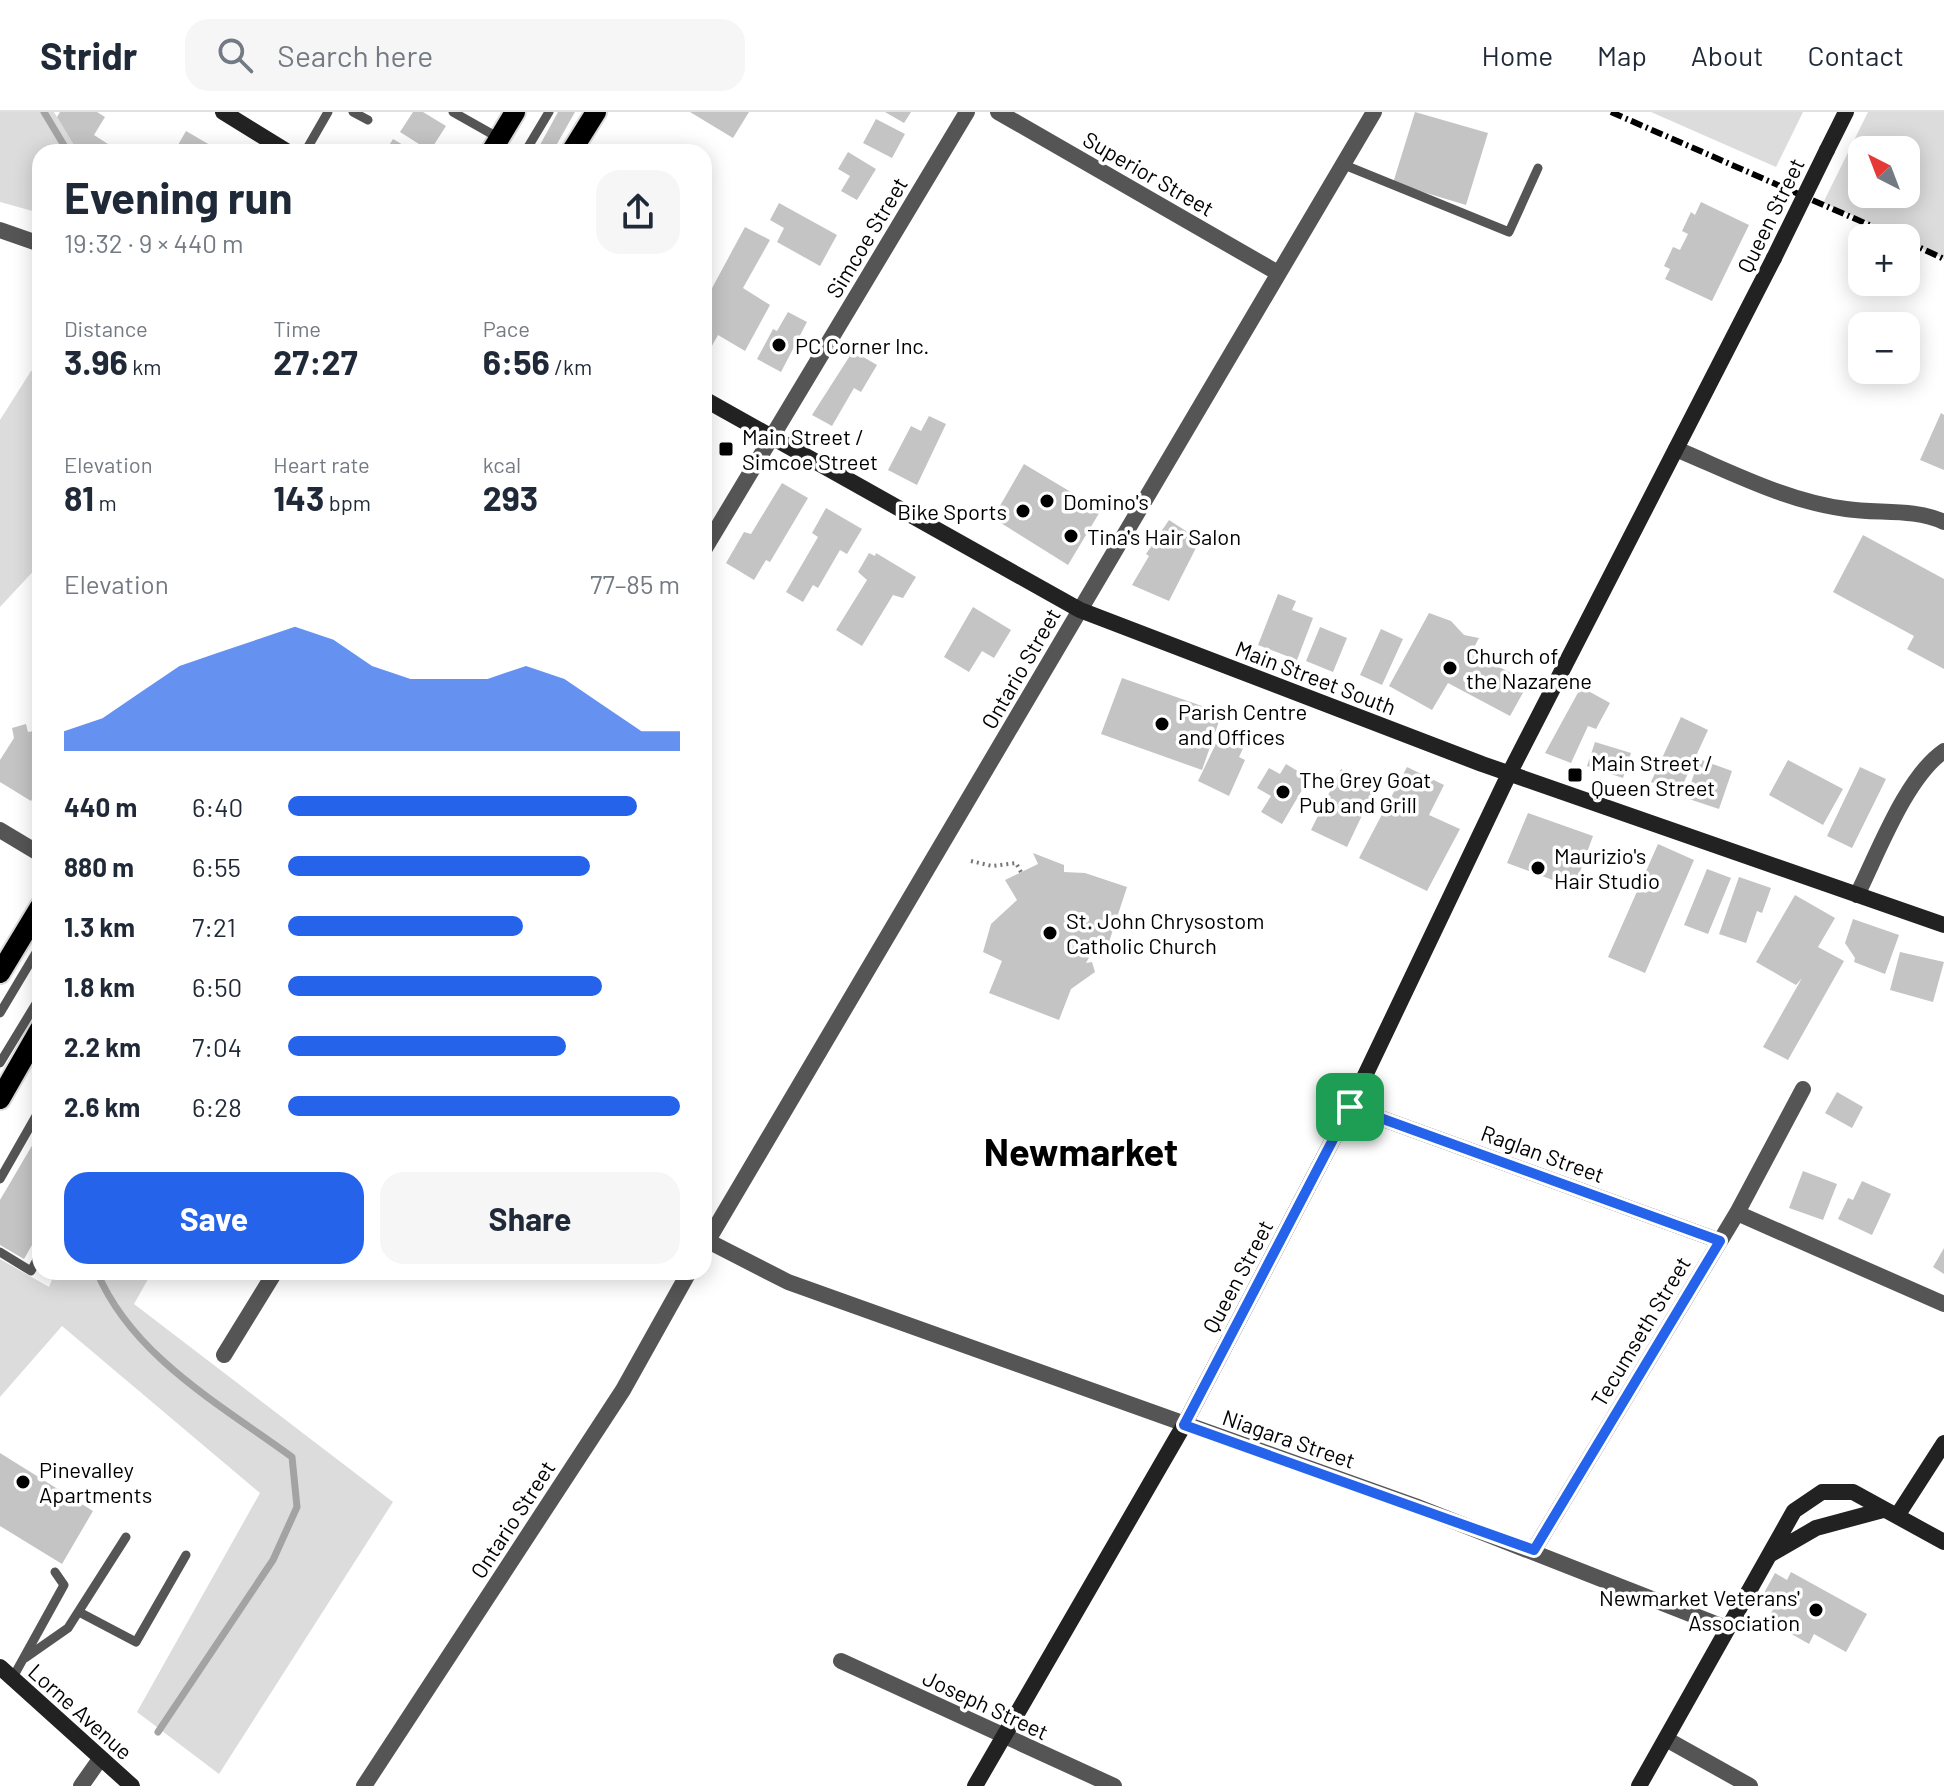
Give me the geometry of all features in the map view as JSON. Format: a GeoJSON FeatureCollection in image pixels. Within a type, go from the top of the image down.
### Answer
{"type":"FeatureCollection","features":[{"type":"Feature","properties":{"kind":"main road"},"geometry":{"type":"LineString","coordinates":[[223,112],[274,144]]}},
{"type":"Feature","properties":{"kind":"main road"},"geometry":{"type":"LineString","coordinates":[[496,144],[515,112]]}},
{"type":"Feature","properties":{"kind":"main road"},"geometry":{"type":"LineString","coordinates":[[576,144],[596,112]]}},
{"type":"Feature","properties":{"kind":"main road","name":"Queen Street"},"geometry":{"type":"LineString","coordinates":[[975,1786],[1184,1425],[1350,1107],[1510,772],[1735,336],[1846,112]]}},
{"type":"Feature","properties":{"kind":"main road","name":"Main Street South"},"geometry":{"type":"LineString","coordinates":[[712,404],[1080,610],[1510,772],[1944,924]]}},
{"type":"Feature","properties":{"kind":"main road"},"geometry":{"type":"LineString","coordinates":[[0,973],[32,920]]}},
{"type":"Feature","properties":{"kind":"main road"},"geometry":{"type":"LineString","coordinates":[[0,1099],[32,1046]]}},
{"type":"Feature","properties":{"kind":"main road"},"geometry":{"type":"LineString","coordinates":[[1770,1555],[1816,1528],[1890,1513],[1944,1443]]}},
{"type":"Feature","properties":{"kind":"main road"},"geometry":{"type":"LineString","coordinates":[[1639,1786],[1794,1511],[1822,1492],[1853,1492],[1944,1542]]}},
{"type":"Feature","properties":{"kind":"main road","name":"Lorne Avenue"},"geometry":{"type":"LineString","coordinates":[[6,1673],[132,1786]]}},
{"type":"Feature","properties":{"kind":"street","name":"Simcoe Street"},"geometry":{"type":"LineString","coordinates":[[712,536],[967,112]]}},
{"type":"Feature","properties":{"kind":"street","name":"Superior Street"},"geometry":{"type":"LineString","coordinates":[[998,112],[1278,273]]}},
{"type":"Feature","properties":{"kind":"street","name":"Ontario Street"},"geometry":{"type":"LineString","coordinates":[[712,1230],[1374,112]]}},
{"type":"Feature","properties":{"kind":"street"},"geometry":{"type":"LineString","coordinates":[[0,230],[32,241]]}},
{"type":"Feature","properties":{"kind":"street"},"geometry":{"type":"LineString","coordinates":[[1676,449],[1769,489],[1844,509],[1930,515],[1944,522]]}},
{"type":"Feature","properties":{"kind":"street"},"geometry":{"type":"LineString","coordinates":[[1857,895],[1915,782],[1932,759],[1944,751]]}},
{"type":"Feature","properties":{"kind":"street"},"geometry":{"type":"LineString","coordinates":[[0,830],[32,849]]}},
{"type":"Feature","properties":{"kind":"street","name":"Tecumseth Street"},"geometry":{"type":"LineString","coordinates":[[1534,1550],[1737,1213],[1803,1089]]}},
{"type":"Feature","properties":{"kind":"street","name":"Raglan Street"},"geometry":{"type":"LineString","coordinates":[[1350,1107],[1720,1241]]}},
{"type":"Feature","properties":{"kind":"street"},"geometry":{"type":"LineString","coordinates":[[1737,1213],[1944,1304]]}},
{"type":"Feature","properties":{"kind":"street","name":"Niagara Street"},"geometry":{"type":"LineString","coordinates":[[712,1245],[788,1282],[1056,1375],[1184,1425],[1534,1550],[1726,1628]]}},
{"type":"Feature","properties":{"kind":"street"},"geometry":{"type":"LineString","coordinates":[[224,1355],[270,1280]]}},
{"type":"Feature","properties":{"kind":"street","name":"Ontario Street"},"geometry":{"type":"LineString","coordinates":[[364,1786],[623,1390],[685,1280]]}},
{"type":"Feature","properties":{"kind":"street","name":"Joseph Street"},"geometry":{"type":"LineString","coordinates":[[841,1661],[1114,1786]]}},
{"type":"Feature","properties":{"kind":"street"},"geometry":{"type":"LineString","coordinates":[[1666,1739],[1750,1786]]}},
{"type":"Feature","properties":{"kind":"street"},"geometry":{"type":"LineString","coordinates":[[81,1786],[100,1759]]}},
{"type":"Feature","properties":{"kind":"lane"},"geometry":{"type":"LineString","coordinates":[[310,144],[328,112]]}},
{"type":"Feature","properties":{"kind":"lane"},"geometry":{"type":"LineString","coordinates":[[353,112],[368,120]]}},
{"type":"Feature","properties":{"kind":"lane"},"geometry":{"type":"LineString","coordinates":[[453,112],[494,144]]}},
{"type":"Feature","properties":{"kind":"lane"},"geometry":{"type":"LineString","coordinates":[[530,144],[549,112]]}},
{"type":"Feature","properties":{"kind":"lane"},"geometry":{"type":"LineString","coordinates":[[1342,164],[1509,232],[1538,168]]}},
{"type":"Feature","properties":{"kind":"lane"},"geometry":{"type":"LineString","coordinates":[[0,1013],[32,959]]}},
{"type":"Feature","properties":{"kind":"lane"},"geometry":{"type":"LineString","coordinates":[[0,1063],[32,1010]]}},
{"type":"Feature","properties":{"kind":"lane"},"geometry":{"type":"LineString","coordinates":[[0,1179],[32,1123]]}},
{"type":"Feature","properties":{"kind":"lane"},"geometry":{"type":"LineString","coordinates":[[0,1252],[32,1269]]}},
{"type":"Feature","properties":{"kind":"lane"},"geometry":{"type":"LineString","coordinates":[[6,1673],[68,1628],[126,1537]]}},
{"type":"Feature","properties":{"kind":"lane"},"geometry":{"type":"LineString","coordinates":[[79,1612],[136,1642],[186,1555]]}},
{"type":"Feature","properties":{"kind":"lane"},"geometry":{"type":"LineString","coordinates":[[25,1658],[64,1585],[55,1572]]}},
{"type":"Feature","properties":{"kind":"path"},"geometry":{"type":"LineString","coordinates":[[971,861],[992,866],[1016,863],[1021,872]]}},
{"type":"Feature","properties":{"kind":"shaded area"},"geometry":{"type":"Polygon","coordinates":[[[0,112],[54,112],[73,144],[32,144],[32,211],[0,202],[0,112]]]}},
{"type":"Feature","properties":{"kind":"shaded area"},"geometry":{"type":"Polygon","coordinates":[[[1651,112],[1803,112],[1776,167],[1651,112]]]}},
{"type":"Feature","properties":{"kind":"shaded area"},"geometry":{"type":"Polygon","coordinates":[[[1868,112],[1944,112],[1944,259],[1920,248],[1920,224],[1873,224],[1823,203],[1848,152],[1848,208],[1920,208],[1920,136],[1856,136],[1868,112]]]}},
{"type":"Feature","properties":{"kind":"shaded area"},"geometry":{"type":"Polygon","coordinates":[[[31,371],[32,573],[0,607],[0,420],[31,371]]]}},
{"type":"Feature","properties":{"kind":"shaded area"},"geometry":{"type":"Polygon","coordinates":[[[0,1259],[49,1287],[52,1280],[148,1280],[134,1304],[393,1502],[219,1774],[137,1712],[260,1493],[62,1326],[0,1397],[0,1259]]]}},
{"type":"Feature","properties":{"kind":"building"},"geometry":{"type":"Polygon","coordinates":[[[60,112],[97,112],[105,117],[94,135],[108,144],[73,144],[57,117],[60,112]]]}},
{"type":"Feature","properties":{"kind":"building"},"geometry":{"type":"Polygon","coordinates":[[[413,112],[423,112],[446,126],[434,144],[419,144],[400,132],[413,112]]]}},
{"type":"Feature","properties":{"kind":"building"},"geometry":{"type":"Polygon","coordinates":[[[558,112],[575,112],[557,144],[541,144],[558,112]]]}},
{"type":"Feature","properties":{"kind":"building"},"geometry":{"type":"Polygon","coordinates":[[[690,112],[749,112],[733,138],[690,112]]]}},
{"type":"Feature","properties":{"kind":"building"},"geometry":{"type":"Polygon","coordinates":[[[885,112],[911,112],[904,123],[885,112]]]}},
{"type":"Feature","properties":{"kind":"building"},"geometry":{"type":"Polygon","coordinates":[[[1415,112],[1488,133],[1466,205],[1393,183],[1415,112]]]}},
{"type":"Feature","properties":{"kind":"building"},"geometry":{"type":"Polygon","coordinates":[[[876,119],[905,134],[892,158],[863,143],[876,119]]]}},
{"type":"Feature","properties":{"kind":"building"},"geometry":{"type":"Polygon","coordinates":[[[186,131],[208,144],[179,144],[186,131]]]}},
{"type":"Feature","properties":{"kind":"building"},"geometry":{"type":"Polygon","coordinates":[[[848,152],[876,169],[857,200],[841,191],[850,176],[838,169],[848,152]]]}},
{"type":"Feature","properties":{"kind":"building"},"geometry":{"type":"Polygon","coordinates":[[[1701,202],[1749,225],[1712,301],[1665,279],[1670,269],[1664,266],[1673,247],[1680,250],[1688,234],[1682,231],[1691,212],[1695,215],[1701,202]]]}},
{"type":"Feature","properties":{"kind":"building"},"geometry":{"type":"Polygon","coordinates":[[[779,203],[837,235],[820,266],[777,242],[784,228],[770,220],[779,203]]]}},
{"type":"Feature","properties":{"kind":"building"},"geometry":{"type":"Polygon","coordinates":[[[745,227],[770,240],[743,288],[770,305],[745,351],[718,335],[712,346],[712,288],[745,227]]]}},
{"type":"Feature","properties":{"kind":"building","name":"PC Corner Inc."},"geometry":{"type":"Polygon","coordinates":[[[788,312],[807,322],[781,372],[757,359],[773,329],[777,331],[788,312]]]}},
{"type":"Feature","properties":{"kind":"building"},"geometry":{"type":"Polygon","coordinates":[[[853,351],[877,365],[861,392],[854,388],[832,426],[812,415],[853,351]]]}},
{"type":"Feature","properties":{"kind":"building"},"geometry":{"type":"Polygon","coordinates":[[[1941,413],[1944,415],[1944,470],[1920,460],[1941,413]]]}},
{"type":"Feature","properties":{"kind":"building"},"geometry":{"type":"Polygon","coordinates":[[[929,416],[946,424],[917,485],[888,470],[911,426],[921,431],[929,416]]]}},
{"type":"Feature","properties":{"kind":"building"},"geometry":{"type":"Polygon","coordinates":[[[1024,464],[1101,510],[1068,565],[993,518],[1024,464]]]}},
{"type":"Feature","properties":{"kind":"building"},"geometry":{"type":"Polygon","coordinates":[[[782,483],[808,498],[770,562],[766,560],[754,580],[726,563],[744,532],[751,534],[782,483]]]}},
{"type":"Feature","properties":{"kind":"building"},"geometry":{"type":"Polygon","coordinates":[[[826,508],[862,529],[847,554],[840,550],[818,588],[813,585],[803,602],[786,592],[818,537],[812,533],[826,508]]]}},
{"type":"Feature","properties":{"kind":"building"},"geometry":{"type":"Polygon","coordinates":[[[1169,520],[1200,540],[1169,601],[1132,585],[1149,556],[1146,554],[1169,520]]]}},
{"type":"Feature","properties":{"kind":"building"},"geometry":{"type":"Polygon","coordinates":[[[1863,535],[1944,579],[1944,669],[1907,649],[1914,636],[1833,592],[1863,535]]]}},
{"type":"Feature","properties":{"kind":"building"},"geometry":{"type":"Polygon","coordinates":[[[869,553],[875,556],[876,553],[916,577],[903,598],[893,595],[862,646],[836,630],[867,580],[858,572],[869,553]]]}},
{"type":"Feature","properties":{"kind":"building"},"geometry":{"type":"Polygon","coordinates":[[[1278,594],[1296,601],[1292,610],[1313,618],[1297,660],[1258,645],[1278,594]]]}},
{"type":"Feature","properties":{"kind":"building"},"geometry":{"type":"Polygon","coordinates":[[[973,607],[1011,630],[994,658],[982,651],[969,672],[944,657],[973,607]]]}},
{"type":"Feature","properties":{"kind":"building","name":"Church of the Nazarene"},"geometry":{"type":"Polygon","coordinates":[[[1429,613],[1451,621],[1464,635],[1479,638],[1471,653],[1529,682],[1510,716],[1448,683],[1432,710],[1389,686],[1429,613]]]}},
{"type":"Feature","properties":{"kind":"building"},"geometry":{"type":"Polygon","coordinates":[[[1320,627],[1347,638],[1333,672],[1306,661],[1320,627]]]}},
{"type":"Feature","properties":{"kind":"building"},"geometry":{"type":"Polygon","coordinates":[[[1381,629],[1403,639],[1382,685],[1360,675],[1381,629]]]}},
{"type":"Feature","properties":{"kind":"building","name":"Parish Centre and Offices"},"geometry":{"type":"Polygon","coordinates":[[[1122,678],[1222,713],[1202,770],[1101,734],[1122,678]]]}},
{"type":"Feature","properties":{"kind":"building"},"geometry":{"type":"Polygon","coordinates":[[[1581,687],[1610,703],[1596,729],[1588,726],[1571,763],[1545,753],[1581,687]]]}},
{"type":"Feature","properties":{"kind":"building"},"geometry":{"type":"Polygon","coordinates":[[[1681,717],[1708,730],[1678,795],[1651,782],[1681,717]]]}},
{"type":"Feature","properties":{"kind":"building"},"geometry":{"type":"Polygon","coordinates":[[[26,724],[28,732],[32,731],[31,801],[0,782],[0,760],[14,738],[12,728],[26,724]]]}},
{"type":"Feature","properties":{"kind":"building"},"geometry":{"type":"Polygon","coordinates":[[[1221,733],[1245,744],[1239,757],[1245,760],[1229,796],[1198,781],[1221,733]]]}},
{"type":"Feature","properties":{"kind":"building"},"geometry":{"type":"Polygon","coordinates":[[[1595,742],[1631,753],[1623,778],[1587,766],[1595,742]]]}},
{"type":"Feature","properties":{"kind":"building"},"geometry":{"type":"Polygon","coordinates":[[[1699,759],[1732,771],[1719,809],[1686,798],[1699,759]]]}},
{"type":"Feature","properties":{"kind":"building"},"geometry":{"type":"Polygon","coordinates":[[[1788,760],[1843,789],[1823,825],[1769,795],[1788,760]]]}},
{"type":"Feature","properties":{"kind":"building","name":"The Grey Goat Pub and Grill"},"geometry":{"type":"Polygon","coordinates":[[[1286,764],[1309,778],[1282,824],[1261,812],[1271,796],[1257,788],[1269,768],[1280,774],[1286,764]]]}},
{"type":"Feature","properties":{"kind":"building"},"geometry":{"type":"Polygon","coordinates":[[[1407,767],[1444,785],[1429,815],[1460,829],[1427,891],[1359,858],[1407,767]]]}},
{"type":"Feature","properties":{"kind":"building"},"geometry":{"type":"Polygon","coordinates":[[[1860,767],[1886,779],[1852,848],[1827,836],[1860,767]]]}},
{"type":"Feature","properties":{"kind":"building"},"geometry":{"type":"Polygon","coordinates":[[[1341,769],[1376,786],[1347,847],[1311,830],[1341,769]]]}},
{"type":"Feature","properties":{"kind":"building"},"geometry":{"type":"Polygon","coordinates":[[[1528,813],[1593,836],[1574,888],[1507,863],[1528,813]]]}},
{"type":"Feature","properties":{"kind":"building"},"geometry":{"type":"Polygon","coordinates":[[[1658,844],[1694,860],[1645,973],[1608,957],[1658,844]]]}},
{"type":"Feature","properties":{"kind":"building","name":"St. John Chrysostom Catholic Church"},"geometry":{"type":"Polygon","coordinates":[[[1033,853],[1064,865],[1064,872],[1085,873],[1127,887],[1108,945],[1098,941],[1086,963],[1092,962],[1095,972],[1071,989],[1059,1020],[989,993],[1002,961],[983,952],[991,924],[1017,900],[1005,880],[1038,864],[1033,853]]]}},
{"type":"Feature","properties":{"kind":"building"},"geometry":{"type":"Polygon","coordinates":[[[1707,869],[1731,878],[1708,934],[1684,925],[1707,869]]]}},
{"type":"Feature","properties":{"kind":"building"},"geometry":{"type":"Polygon","coordinates":[[[1739,877],[1771,888],[1762,913],[1757,911],[1746,943],[1719,934],[1739,877]]]}},
{"type":"Feature","properties":{"kind":"building"},"geometry":{"type":"Polygon","coordinates":[[[1795,895],[1835,918],[1818,947],[1844,961],[1788,1060],[1763,1047],[1802,978],[1796,985],[1756,962],[1795,895]]]}},
{"type":"Feature","properties":{"kind":"building"},"geometry":{"type":"Polygon","coordinates":[[[1853,919],[1899,935],[1885,974],[1854,962],[1855,958],[1845,943],[1853,919]]]}},
{"type":"Feature","properties":{"kind":"building"},"geometry":{"type":"Polygon","coordinates":[[[1900,952],[1944,962],[1933,1002],[1890,990],[1900,952]]]}},
{"type":"Feature","properties":{"kind":"building"},"geometry":{"type":"Polygon","coordinates":[[[1837,1092],[1863,1107],[1852,1128],[1825,1113],[1837,1092]]]}},
{"type":"Feature","properties":{"kind":"building"},"geometry":{"type":"Polygon","coordinates":[[[32,1146],[32,1245],[24,1259],[0,1245],[0,1200],[32,1146]]]}},
{"type":"Feature","properties":{"kind":"building"},"geometry":{"type":"Polygon","coordinates":[[[1803,1171],[1837,1184],[1823,1220],[1789,1208],[1803,1171]]]}},
{"type":"Feature","properties":{"kind":"building"},"geometry":{"type":"Polygon","coordinates":[[[1862,1181],[1891,1194],[1872,1235],[1838,1219],[1848,1198],[1853,1200],[1862,1181]]]}},
{"type":"Feature","properties":{"kind":"building"},"geometry":{"type":"Polygon","coordinates":[[[1944,1248],[1944,1274],[1933,1267],[1944,1248]]]}},
{"type":"Feature","properties":{"kind":"building","name":"Pinevalley Apartments"},"geometry":{"type":"Polygon","coordinates":[[[0,1453],[93,1511],[62,1564],[0,1526],[0,1453]]]}},
{"type":"Feature","properties":{"kind":"building","name":"Newmarket Veterans' Association"},"geometry":{"type":"Polygon","coordinates":[[[1791,1572],[1867,1614],[1846,1652],[1814,1634],[1809,1644],[1767,1620],[1775,1606],[1771,1604],[1774,1599],[1764,1593],[1775,1573],[1787,1580],[1791,1572]]]}},
{"type":"Feature","properties":{"kind":"waterway"},"geometry":{"type":"LineString","coordinates":[[44,112],[63,144]]}},
{"type":"Feature","properties":{"kind":"waterway"},"geometry":{"type":"LineString","coordinates":[[101,1280],[132,1329],[155,1354],[208,1398],[292,1457],[297,1507],[273,1560],[158,1732]]}},
{"type":"Feature","properties":{"kind":"railway"},"geometry":{"type":"LineString","coordinates":[[1611,112],[1867,224]]}},
{"type":"Feature","properties":{"kind":"railway"},"geometry":{"type":"LineString","coordinates":[[1920,248],[1944,259]]}},
{"type":"Feature","properties":{"kind":"place","name":"PC Corner Inc."},"geometry":{"type":"Point","coordinates":[779,345]}},
{"type":"Feature","properties":{"kind":"place","name":"Main Street / Simcoe Street"},"geometry":{"type":"Point","coordinates":[726,449]}},
{"type":"Feature","properties":{"kind":"place","name":"Domino's"},"geometry":{"type":"Point","coordinates":[1047,501]}},
{"type":"Feature","properties":{"kind":"place","name":"Bike Sports"},"geometry":{"type":"Point","coordinates":[1023,511]}},
{"type":"Feature","properties":{"kind":"place","name":"Tina's Hair Salon"},"geometry":{"type":"Point","coordinates":[1071,536]}},
{"type":"Feature","properties":{"kind":"place","name":"Church of the Nazarene"},"geometry":{"type":"Point","coordinates":[1450,668]}},
{"type":"Feature","properties":{"kind":"place","name":"Parish Centre and Offices"},"geometry":{"type":"Point","coordinates":[1162,724]}},
{"type":"Feature","properties":{"kind":"place","name":"Main Street / Queen Street"},"geometry":{"type":"Point","coordinates":[1575,775]}},
{"type":"Feature","properties":{"kind":"place","name":"The Grey Goat Pub and Grill"},"geometry":{"type":"Point","coordinates":[1283,792]}},
{"type":"Feature","properties":{"kind":"place","name":"Maurizio's Hair Studio"},"geometry":{"type":"Point","coordinates":[1538,868]}},
{"type":"Feature","properties":{"kind":"place","name":"St. John Chrysostom Catholic Church"},"geometry":{"type":"Point","coordinates":[1050,933]}},
{"type":"Feature","properties":{"kind":"place","name":"Pinevalley Apartments"},"geometry":{"type":"Point","coordinates":[23,1482]}},
{"type":"Feature","properties":{"kind":"place","name":"Newmarket Veterans' Association"},"geometry":{"type":"Point","coordinates":[1816,1610]}},
{"type":"Feature","properties":{"kind":"district","name":"Newmarket"},"geometry":{"type":"Point","coordinates":[1081,1151]}},
{"type":"Feature","properties":{"kind":"route"},"geometry":{"type":"LineString","coordinates":[[1350,1107],[1720,1241],[1534,1550],[1184,1425],[1350,1107]]}}]}
